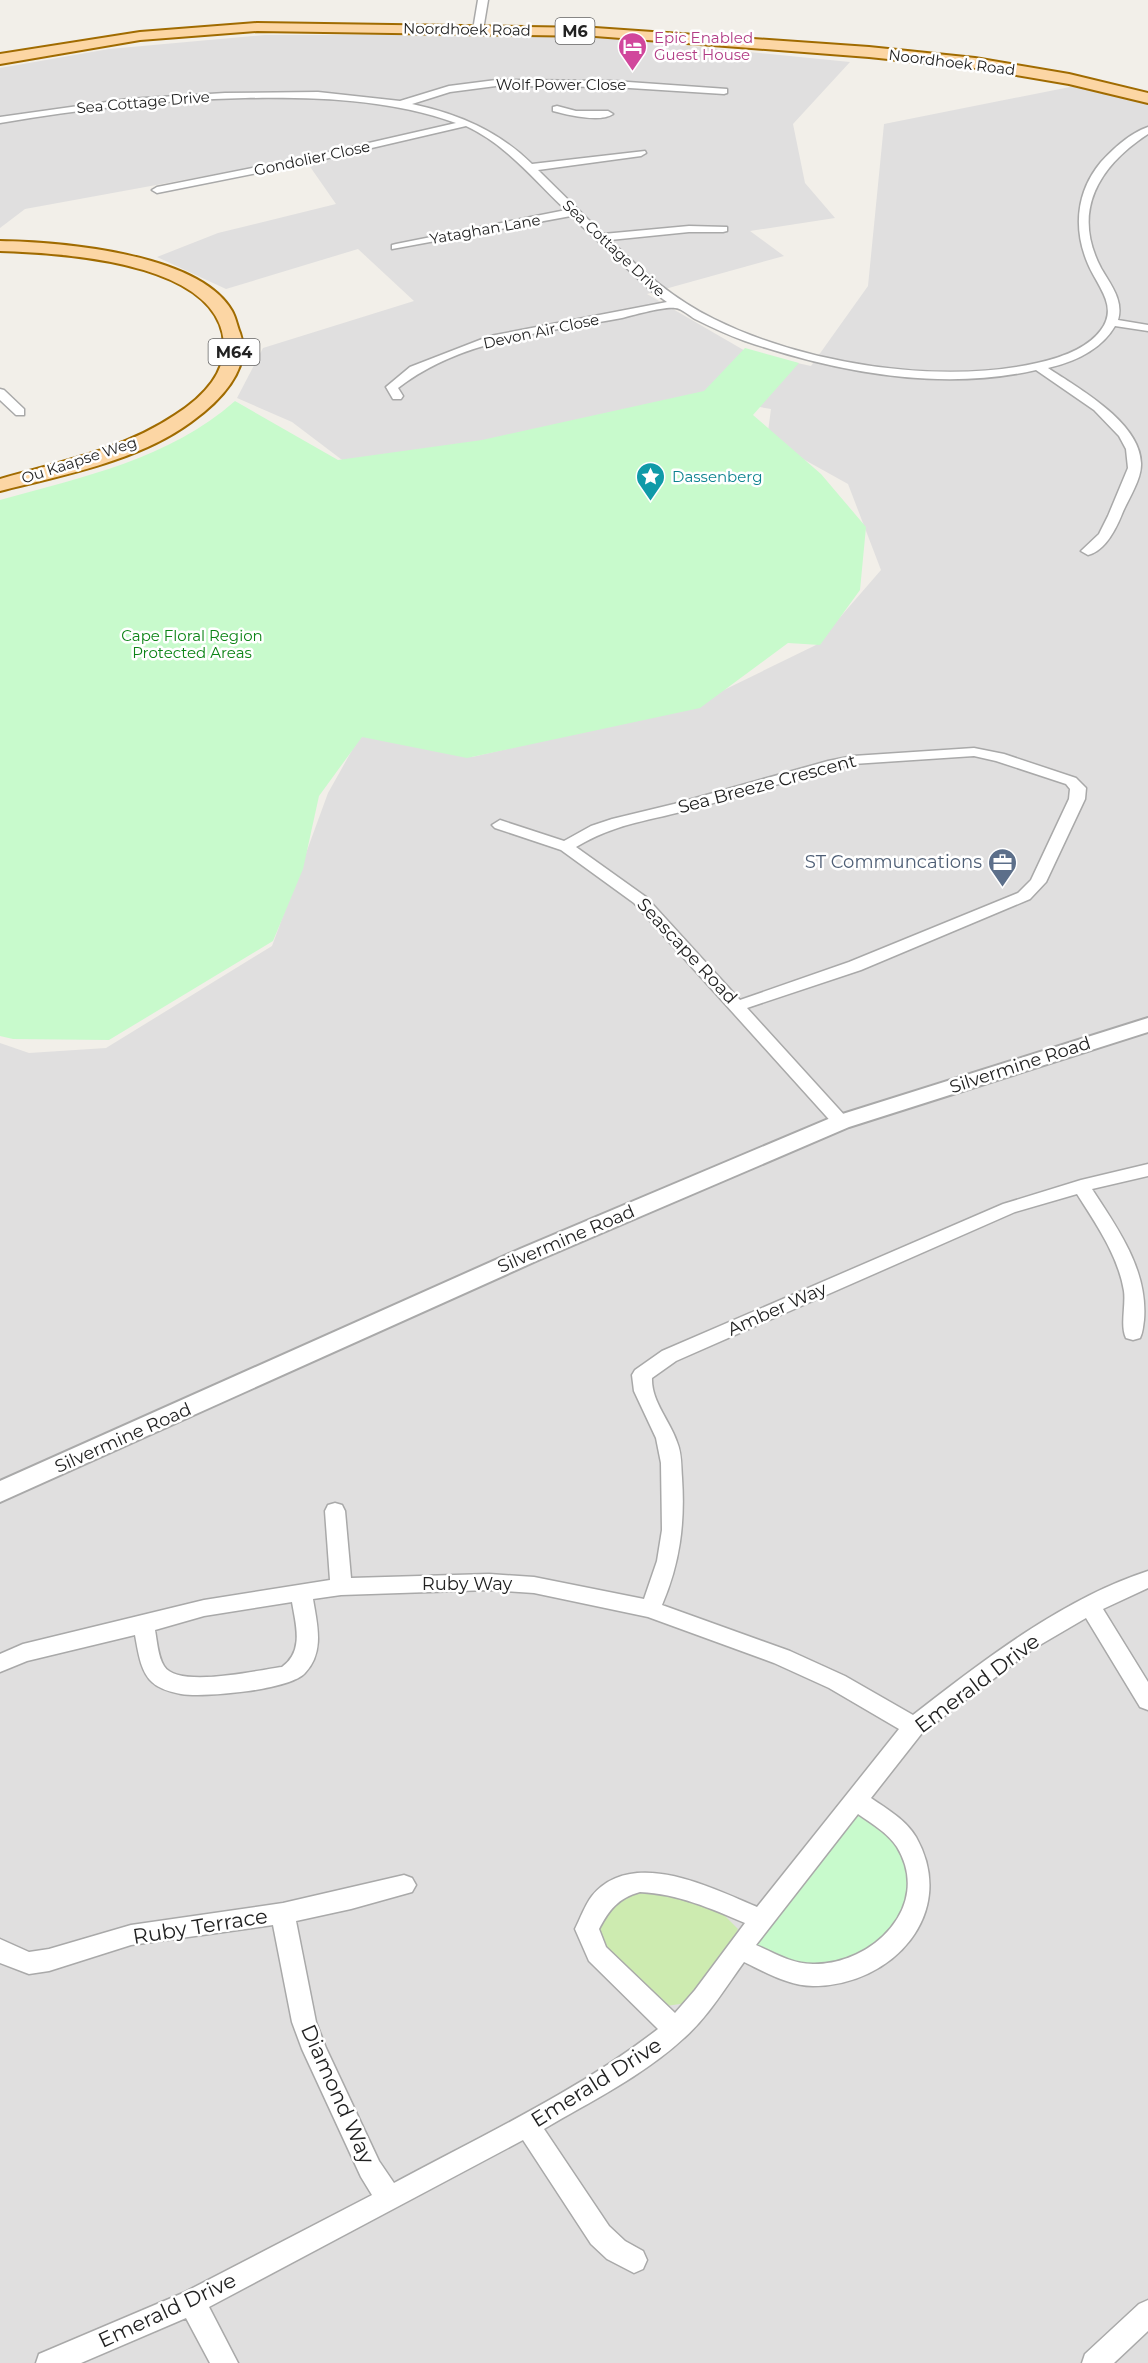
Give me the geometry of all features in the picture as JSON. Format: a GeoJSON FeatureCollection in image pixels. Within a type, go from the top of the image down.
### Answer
{"type":"FeatureCollection","features":[{"type":"Feature","properties":{"kind":"main road","name":"Noordhoek Road"},"geometry":{"type":"LineString","coordinates":[[0,59],[140,36],[216,29],[299,26],[595,32],[931,58],[1041,74],[1148,98]]}},
{"type":"Feature","properties":{"kind":"main road","name":"Ou Kaapse Weg"},"geometry":{"type":"LineString","coordinates":[[0,246],[46,247],[91,252],[137,262],[165,272],[188,283],[220,308],[233,332],[234,345],[230,367],[218,387],[203,403],[169,426],[106,454],[0,484]]}},
{"type":"Feature","properties":{"kind":"street"},"geometry":{"type":"LineString","coordinates":[[478,30],[483,0]]}},
{"type":"Feature","properties":{"kind":"street","name":"Wolf Power Close"},"geometry":{"type":"LineString","coordinates":[[401,104],[464,86],[496,83],[658,86],[724,91]]}},
{"type":"Feature","properties":{"kind":"street"},"geometry":{"type":"LineString","coordinates":[[555,83],[557,105],[576,114],[608,114]]}},
{"type":"Feature","properties":{"kind":"street","name":"Sea Cottage Drive"},"geometry":{"type":"LineString","coordinates":[[0,120],[99,105],[224,95],[311,94],[401,104],[467,123],[493,137],[530,168],[653,287],[676,304],[750,338],[837,361],[910,373],[958,376],[1010,372],[1063,360],[1096,343],[1112,322]]}},
{"type":"Feature","properties":{"kind":"street","name":"Gondolier Close"},"geometry":{"type":"LineString","coordinates":[[157,190],[303,161],[467,123]]}},
{"type":"Feature","properties":{"kind":"street"},"geometry":{"type":"LineString","coordinates":[[1148,130],[1114,154],[1102,168],[1089,188],[1082,222],[1086,242],[1114,304],[1112,322],[1148,328]]}},
{"type":"Feature","properties":{"kind":"street"},"geometry":{"type":"LineString","coordinates":[[530,168],[640,153]]}},
{"type":"Feature","properties":{"kind":"street","name":"Yataghan Lane"},"geometry":{"type":"LineString","coordinates":[[396,247],[574,212]]}},
{"type":"Feature","properties":{"kind":"street"},"geometry":{"type":"LineString","coordinates":[[602,238],[689,229],[723,230]]}},
{"type":"Feature","properties":{"kind":"street","name":"Devon Air Close"},"geometry":{"type":"LineString","coordinates":[[397,396],[392,387],[402,377],[494,338],[676,304]]}},
{"type":"Feature","properties":{"kind":"street"},"geometry":{"type":"LineString","coordinates":[[1040,367],[1119,426],[1134,453],[1134,466],[1115,515],[1103,540],[1088,551]]}},
{"type":"Feature","properties":{"kind":"street"},"geometry":{"type":"LineString","coordinates":[[0,393],[20,412]]}},
{"type":"Feature","properties":{"kind":"street","name":"Sea Breeze Crescent"},"geometry":{"type":"LineString","coordinates":[[566,847],[596,830],[617,822],[678,808],[853,760],[961,752],[985,753],[1071,781],[1078,788],[1077,799],[1038,882],[1024,896],[844,970],[738,1006]]}},
{"type":"Feature","properties":{"kind":"street","name":"Seascape Road"},"geometry":{"type":"LineString","coordinates":[[500,825],[566,847],[640,900],[841,1122]]}},
{"type":"Feature","properties":{"kind":"street","name":"Silvermine Road"},"geometry":{"type":"LineString","coordinates":[[0,1492],[528,1255],[841,1122],[1148,1025]]}},
{"type":"Feature","properties":{"kind":"street","name":"Amber Way"},"geometry":{"type":"LineString","coordinates":[[650,1609],[667,1568],[673,1542],[675,1511],[670,1448],[653,1408],[643,1394],[640,1384],[642,1375],[669,1356],[1009,1208],[1081,1186],[1148,1170]]}},
{"type":"Feature","properties":{"kind":"street"},"geometry":{"type":"LineString","coordinates":[[1081,1186],[1120,1248],[1129,1270],[1136,1313],[1133,1333]]}},
{"type":"Feature","properties":{"kind":"street"},"geometry":{"type":"LineString","coordinates":[[335,1511],[341,1587]]}},
{"type":"Feature","properties":{"kind":"street","name":"Emerald Drive"},"geometry":{"type":"LineString","coordinates":[[49,2363],[192,2302],[527,2125],[636,2061],[676,2030],[704,1998],[761,1918],[914,1727],[969,1683],[1025,1643],[1090,1606],[1148,1579]]}},
{"type":"Feature","properties":{"kind":"street","name":"Ruby Way"},"geometry":{"type":"LineString","coordinates":[[0,1662],[23,1653],[204,1608],[341,1587],[489,1581],[534,1585],[650,1609],[782,1658],[828,1678],[914,1727]]}},
{"type":"Feature","properties":{"kind":"street"},"geometry":{"type":"LineString","coordinates":[[143,1625],[156,1673],[164,1681],[193,1687],[287,1675],[298,1668],[309,1648],[301,1592]]}},
{"type":"Feature","properties":{"kind":"street"},"geometry":{"type":"LineString","coordinates":[[1090,1606],[1148,1701]]}},
{"type":"Feature","properties":{"kind":"street"},"geometry":{"type":"LineString","coordinates":[[740,1948],[800,1973],[813,1975],[834,1973],[859,1965],[880,1954],[898,1940],[911,1922],[917,1902],[918,1876],[913,1854],[899,1833],[855,1799]]}},
{"type":"Feature","properties":{"kind":"street"},"geometry":{"type":"LineString","coordinates":[[676,2030],[597,1954],[587,1929],[591,1918],[605,1898],[630,1883],[659,1881],[761,1918]]}},
{"type":"Feature","properties":{"kind":"street","name":"Ruby Terrace"},"geometry":{"type":"LineString","coordinates":[[0,1950],[16,1960],[29,1963],[49,1960],[131,1935],[284,1913],[404,1885]]}},
{"type":"Feature","properties":{"kind":"street","name":"Diamond Way"},"geometry":{"type":"LineString","coordinates":[[284,1913],[304,2022],[314,2049],[370,2169],[390,2199]]}},
{"type":"Feature","properties":{"kind":"street"},"geometry":{"type":"LineString","coordinates":[[527,2125],[600,2235],[616,2250],[634,2260]]}},
{"type":"Feature","properties":{"kind":"street"},"geometry":{"type":"LineString","coordinates":[[192,2302],[225,2363]]}},
{"type":"Feature","properties":{"kind":"street"},"geometry":{"type":"LineString","coordinates":[[1095,2363],[1148,2313]]}},
{"type":"Feature","properties":{"kind":"shaded area"},"geometry":{"type":"Polygon","coordinates":[[[265,35],[579,35],[850,62],[793,124],[805,183],[835,218],[750,231],[784,256],[647,294],[747,352],[811,366],[868,286],[884,124],[1075,86],[1148,104],[1148,2363],[0,2363],[0,1043],[29,1053],[106,1048],[272,946],[328,793],[360,736],[472,757],[691,706],[816,645],[881,570],[848,484],[767,439],[771,409],[699,396],[358,472],[292,422],[237,398],[263,348],[414,301],[358,249],[226,289],[157,257],[218,233],[336,204],[304,158],[25,209],[0,228],[0,68],[109,49],[265,35]]]}},
{"type":"Feature","properties":{"kind":"green space","name":"Cape Floral Region Protected Areas"},"geometry":{"type":"Polygon","coordinates":[[[745,348],[799,363],[753,415],[821,474],[866,527],[860,590],[820,645],[788,643],[700,708],[467,758],[362,737],[319,796],[303,869],[273,941],[109,1040],[13,1039],[0,1036],[0,500],[93,474],[154,452],[209,421],[235,401],[338,460],[482,440],[704,391],[745,348]]]}},
{"type":"Feature","properties":{"kind":"green space"},"geometry":{"type":"Polygon","coordinates":[[[857,1803],[907,1845],[910,1894],[899,1930],[854,1958],[813,1972],[745,1942],[857,1803]]]}},
{"type":"Feature","properties":{"kind":"green space"},"geometry":{"type":"Polygon","coordinates":[[[664,1882],[722,1913],[738,1929],[729,1950],[687,2003],[652,2008],[589,1927],[609,1895],[664,1882]]]}},
{"type":"Feature","properties":{"kind":"place","name":"Epic Enabled Guest House"},"geometry":{"type":"Point","coordinates":[633,72]}},
{"type":"Feature","properties":{"kind":"place","name":"Dassenberg"},"geometry":{"type":"Point","coordinates":[651,502]}},
{"type":"Feature","properties":{"kind":"place","name":"ST Communcations"},"geometry":{"type":"Point","coordinates":[1003,888]}}]}
